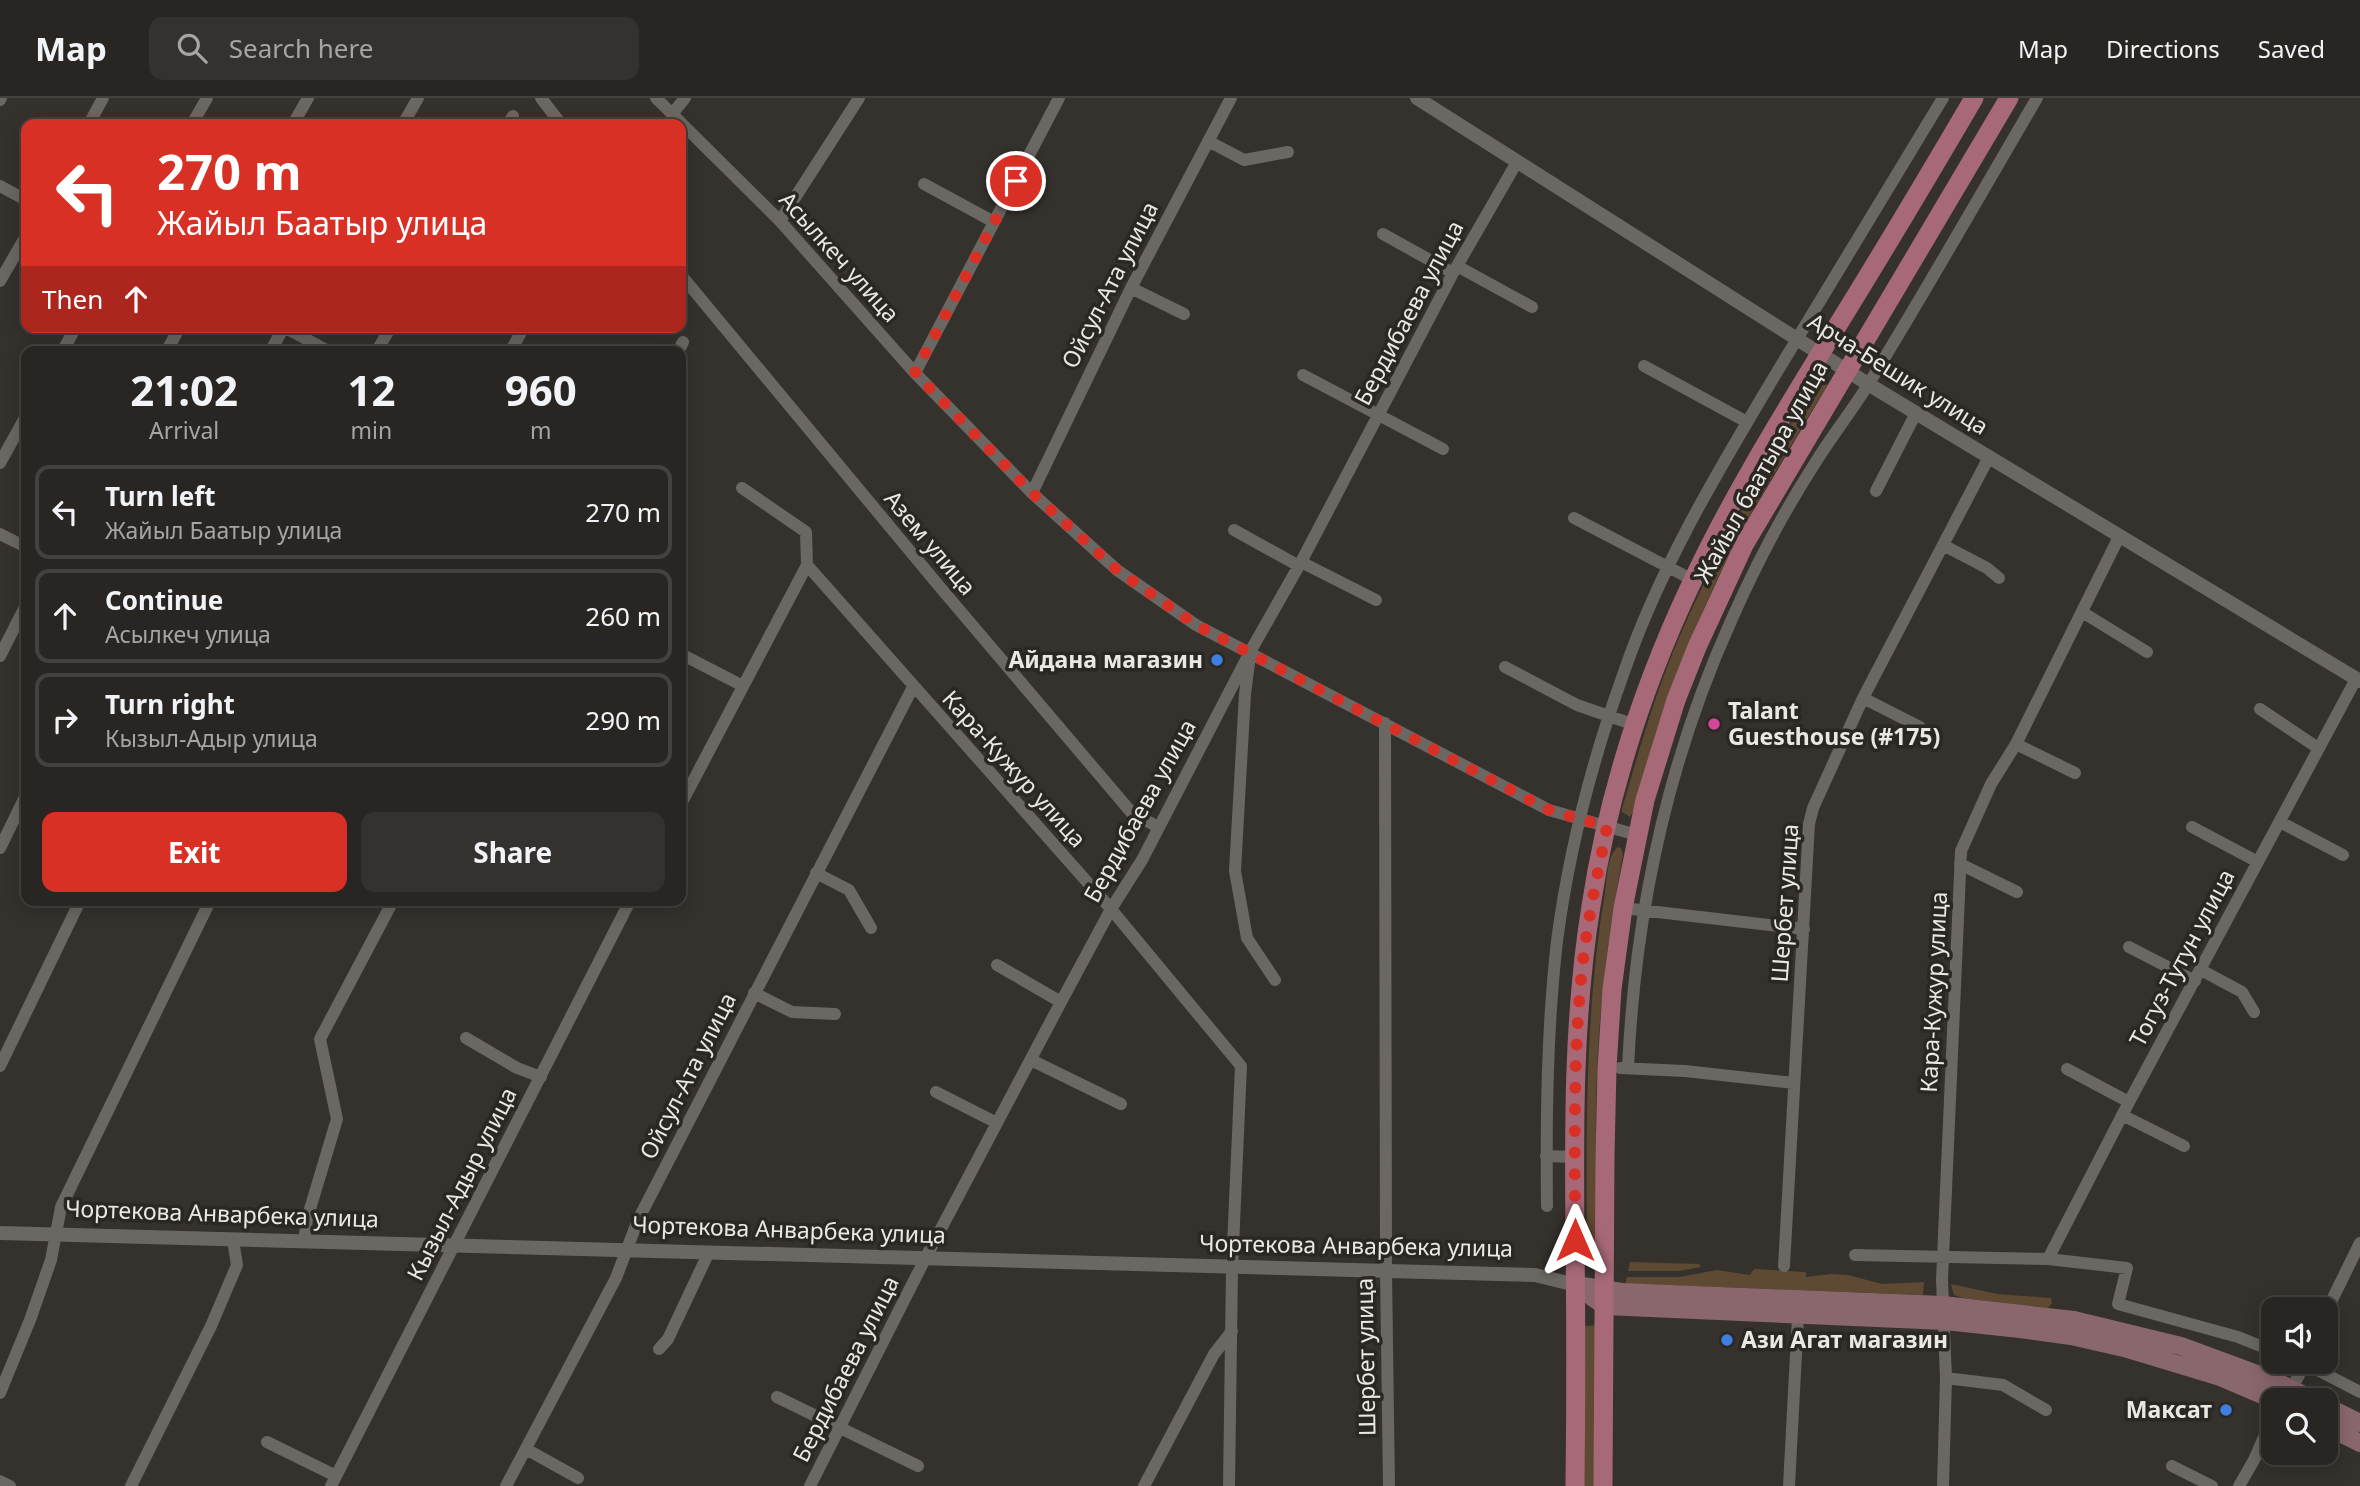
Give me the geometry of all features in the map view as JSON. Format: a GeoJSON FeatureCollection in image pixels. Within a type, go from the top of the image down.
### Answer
{"type":"FeatureCollection","features":[{"type":"Feature","properties":{"kind":"main road","name":"Жайыл баатыра улица"},"geometry":{"type":"LineString","coordinates":[[1575,1486],[1576,1069],[1581,980],[1591,904],[1607,827],[1635,725],[1669,634],[1693,580],[1741,487],[1974,98]]}},
{"type":"Feature","properties":{"kind":"main road","name":"Жайыл баатыра улица"},"geometry":{"type":"LineString","coordinates":[[1604,1486],[1607,1068],[1612,989],[1623,908],[1645,800],[1676,700],[1720,593],[1767,503],[2009,98]]}},
{"type":"Feature","properties":{"kind":"main road"},"geometry":{"type":"LineString","coordinates":[[1576,1285],[1605,1298],[1798,1315],[1944,1313],[2124,1348],[2220,1377],[2261,1394]]}},
{"type":"Feature","properties":{"kind":"main road"},"geometry":{"type":"LineString","coordinates":[[1605,1298],[2074,1320],[2193,1350],[2275,1388]]}},
{"type":"Feature","properties":{"kind":"main road"},"geometry":{"type":"LineString","coordinates":[[2338,1412],[2360,1423]]}},
{"type":"Feature","properties":{"kind":"main road"},"geometry":{"type":"LineString","coordinates":[[2338,1432],[2360,1443]]}},
{"type":"Feature","properties":{"kind":"street"},"geometry":{"type":"LineString","coordinates":[[92,119],[103,98]]}},
{"type":"Feature","properties":{"kind":"street"},"geometry":{"type":"LineString","coordinates":[[195,119],[207,98]]}},
{"type":"Feature","properties":{"kind":"street"},"geometry":{"type":"LineString","coordinates":[[296,119],[308,98]]}},
{"type":"Feature","properties":{"kind":"street"},"geometry":{"type":"LineString","coordinates":[[406,119],[418,98]]}},
{"type":"Feature","properties":{"kind":"street"},"geometry":{"type":"LineString","coordinates":[[541,98],[557,119]]}},
{"type":"Feature","properties":{"kind":"street","name":"Асылкеч улица"},"geometry":{"type":"LineString","coordinates":[[656,98],[679,119]]}},
{"type":"Feature","properties":{"kind":"street"},"geometry":{"type":"LineString","coordinates":[[673,113],[685,98]]}},
{"type":"Feature","properties":{"kind":"street"},"geometry":{"type":"LineString","coordinates":[[780,220],[859,98]]}},
{"type":"Feature","properties":{"kind":"street"},"geometry":{"type":"LineString","coordinates":[[915,373],[1059,98]]}},
{"type":"Feature","properties":{"kind":"street","name":"Ойсул-Ата улица"},"geometry":{"type":"LineString","coordinates":[[1032,493],[1130,288],[1231,98]]}},
{"type":"Feature","properties":{"kind":"street","name":"Арча-Бешик улица"},"geometry":{"type":"LineString","coordinates":[[1417,98],[1868,384],[2358,680]]}},
{"type":"Feature","properties":{"kind":"street"},"geometry":{"type":"LineString","coordinates":[[1547,1206],[1549,1037],[1554,969],[1563,904],[1580,819],[1624,670],[1667,568],[1699,506],[1943,98]]}},
{"type":"Feature","properties":{"kind":"street"},"geometry":{"type":"LineString","coordinates":[[1628,1068],[1632,993],[1655,848],[1669,791],[1721,643],[1747,586],[1792,502],[1910,316],[2037,98]]}},
{"type":"Feature","properties":{"kind":"street","name":"Асылкеч улица"},"geometry":{"type":"LineString","coordinates":[[686,126],[780,220],[915,373],[1032,493],[1117,570],[1196,625],[1549,810],[1637,835]]}},
{"type":"Feature","properties":{"kind":"street"},"geometry":{"type":"LineString","coordinates":[[1208,141],[1244,160],[1288,152]]}},
{"type":"Feature","properties":{"kind":"street","name":"Бердибаева улица"},"geometry":{"type":"LineString","coordinates":[[810,1486],[925,1259],[1061,1002],[1111,909],[1142,860],[1455,269],[1517,162]]}},
{"type":"Feature","properties":{"kind":"street"},"geometry":{"type":"LineString","coordinates":[[924,184],[994,222]]}},
{"type":"Feature","properties":{"kind":"street"},"geometry":{"type":"LineString","coordinates":[[0,186],[21,197]]}},
{"type":"Feature","properties":{"kind":"street"},"geometry":{"type":"LineString","coordinates":[[1383,234],[1532,307]]}},
{"type":"Feature","properties":{"kind":"street"},"geometry":{"type":"LineString","coordinates":[[0,281],[21,245]]}},
{"type":"Feature","properties":{"kind":"street","name":"Азем улица"},"geometry":{"type":"LineString","coordinates":[[686,281],[894,533],[1131,812],[1158,827]]}},
{"type":"Feature","properties":{"kind":"street"},"geometry":{"type":"LineString","coordinates":[[1130,288],[1184,314]]}},
{"type":"Feature","properties":{"kind":"street"},"geometry":{"type":"LineString","coordinates":[[295,333],[319,346]]}},
{"type":"Feature","properties":{"kind":"street"},"geometry":{"type":"LineString","coordinates":[[1644,366],[1748,422]]}},
{"type":"Feature","properties":{"kind":"street"},"geometry":{"type":"LineString","coordinates":[[1303,375],[1443,449]]}},
{"type":"Feature","properties":{"kind":"street"},"geometry":{"type":"LineString","coordinates":[[1877,491],[1916,413]]}},
{"type":"Feature","properties":{"kind":"street"},"geometry":{"type":"LineString","coordinates":[[0,463],[21,425]]}},
{"type":"Feature","properties":{"kind":"street","name":"Шербет улица"},"geometry":{"type":"LineString","coordinates":[[1784,1266],[1812,808],[1863,698],[1989,457]]}},
{"type":"Feature","properties":{"kind":"street"},"geometry":{"type":"LineString","coordinates":[[686,794],[807,565],[806,532],[742,488]]}},
{"type":"Feature","properties":{"kind":"street"},"geometry":{"type":"LineString","coordinates":[[1574,518],[1693,580]]}},
{"type":"Feature","properties":{"kind":"street"},"geometry":{"type":"LineString","coordinates":[[1234,530],[1376,600]]}},
{"type":"Feature","properties":{"kind":"street"},"geometry":{"type":"LineString","coordinates":[[0,534],[21,544]]}},
{"type":"Feature","properties":{"kind":"street","name":"Кара-Кужур улица"},"geometry":{"type":"LineString","coordinates":[[1943,1486],[1946,1378],[1943,1256],[1963,842],[1991,784],[2016,744],[2119,537]]}},
{"type":"Feature","properties":{"kind":"street"},"geometry":{"type":"LineString","coordinates":[[1943,545],[1987,568],[1999,578]]}},
{"type":"Feature","properties":{"kind":"street","name":"Кара-Кужур улица"},"geometry":{"type":"LineString","coordinates":[[807,565],[1111,909],[1241,1066],[1232,1268],[1230,1486]]}},
{"type":"Feature","properties":{"kind":"street"},"geometry":{"type":"LineString","coordinates":[[2082,612],[2147,652]]}},
{"type":"Feature","properties":{"kind":"street"},"geometry":{"type":"LineString","coordinates":[[0,656],[21,615]]}},
{"type":"Feature","properties":{"kind":"street"},"geometry":{"type":"LineString","coordinates":[[1250,652],[1245,694],[1235,871],[1247,938],[1275,980]]}},
{"type":"Feature","properties":{"kind":"street"},"geometry":{"type":"LineString","coordinates":[[686,657],[743,686]]}},
{"type":"Feature","properties":{"kind":"street"},"geometry":{"type":"LineString","coordinates":[[1505,667],[1577,705],[1635,725]]}},
{"type":"Feature","properties":{"kind":"street","name":"Тогуз-Тутун улица"},"geometry":{"type":"LineString","coordinates":[[2048,1259],[2318,748],[2358,680]]}},
{"type":"Feature","properties":{"kind":"street","name":"Ойсул-Ата улица"},"geometry":{"type":"LineString","coordinates":[[506,1486],[616,1278],[638,1220],[913,687]]}},
{"type":"Feature","properties":{"kind":"street"},"geometry":{"type":"LineString","coordinates":[[1863,698],[1920,727]]}},
{"type":"Feature","properties":{"kind":"street"},"geometry":{"type":"LineString","coordinates":[[2260,709],[2318,748]]}},
{"type":"Feature","properties":{"kind":"street","name":"Шербет улица"},"geometry":{"type":"LineString","coordinates":[[1385,723],[1389,1486]]}},
{"type":"Feature","properties":{"kind":"street"},"geometry":{"type":"LineString","coordinates":[[2016,744],[2075,773]]}},
{"type":"Feature","properties":{"kind":"street"},"geometry":{"type":"LineString","coordinates":[[0,848],[21,805]]}},
{"type":"Feature","properties":{"kind":"street"},"geometry":{"type":"LineString","coordinates":[[2280,822],[2343,855]]}},
{"type":"Feature","properties":{"kind":"street"},"geometry":{"type":"LineString","coordinates":[[2192,827],[2258,862]]}},
{"type":"Feature","properties":{"kind":"street"},"geometry":{"type":"LineString","coordinates":[[1960,864],[2017,892]]}},
{"type":"Feature","properties":{"kind":"street"},"geometry":{"type":"LineString","coordinates":[[816,873],[849,890],[872,928]]}},
{"type":"Feature","properties":{"kind":"street"},"geometry":{"type":"LineString","coordinates":[[1,1059],[78,906]]}},
{"type":"Feature","properties":{"kind":"street"},"geometry":{"type":"LineString","coordinates":[[0,1393],[51,1259],[61,1208],[208,906]]}},
{"type":"Feature","properties":{"kind":"street"},"geometry":{"type":"LineString","coordinates":[[304,1241],[307,1219],[337,1119],[320,1039],[390,906]]}},
{"type":"Feature","properties":{"kind":"street","name":"Кызыл-Адыр улица"},"geometry":{"type":"LineString","coordinates":[[333,1481],[627,906]]}},
{"type":"Feature","properties":{"kind":"street"},"geometry":{"type":"LineString","coordinates":[[1623,908],[1804,929]]}},
{"type":"Feature","properties":{"kind":"street"},"geometry":{"type":"LineString","coordinates":[[2129,947],[2242,992],[2254,1013]]}},
{"type":"Feature","properties":{"kind":"street"},"geometry":{"type":"LineString","coordinates":[[997,965],[1061,1002]]}},
{"type":"Feature","properties":{"kind":"street"},"geometry":{"type":"LineString","coordinates":[[754,993],[792,1012],[835,1014]]}},
{"type":"Feature","properties":{"kind":"street"},"geometry":{"type":"LineString","coordinates":[[466,1038],[517,1068],[541,1077]]}},
{"type":"Feature","properties":{"kind":"street"},"geometry":{"type":"LineString","coordinates":[[1031,1060],[1121,1104]]}},
{"type":"Feature","properties":{"kind":"street"},"geometry":{"type":"LineString","coordinates":[[1607,1068],[1685,1071],[1794,1083]]}},
{"type":"Feature","properties":{"kind":"street"},"geometry":{"type":"LineString","coordinates":[[2067,1069],[2129,1102]]}},
{"type":"Feature","properties":{"kind":"street"},"geometry":{"type":"LineString","coordinates":[[936,1092],[997,1123]]}},
{"type":"Feature","properties":{"kind":"street"},"geometry":{"type":"LineString","coordinates":[[2122,1115],[2184,1146]]}},
{"type":"Feature","properties":{"kind":"street"},"geometry":{"type":"LineString","coordinates":[[1546,1156],[1575,1157]]}},
{"type":"Feature","properties":{"kind":"street","name":"Чортекова Анварбека улица"},"geometry":{"type":"LineString","coordinates":[[0,1233],[1535,1275],[1576,1285]]}},
{"type":"Feature","properties":{"kind":"street"},"geometry":{"type":"LineString","coordinates":[[131,1486],[211,1326],[237,1265],[233,1240]]}},
{"type":"Feature","properties":{"kind":"street"},"geometry":{"type":"LineString","coordinates":[[2334,1297],[2359,1249]]}},
{"type":"Feature","properties":{"kind":"street"},"geometry":{"type":"LineString","coordinates":[[659,1349],[668,1339],[709,1252]]}},
{"type":"Feature","properties":{"kind":"street"},"geometry":{"type":"LineString","coordinates":[[1855,1255],[2048,1259],[2127,1268],[2118,1304],[2261,1346]]}},
{"type":"Feature","properties":{"kind":"street"},"geometry":{"type":"LineString","coordinates":[[1788,1486],[1798,1315]]}},
{"type":"Feature","properties":{"kind":"street"},"geometry":{"type":"LineString","coordinates":[[1144,1486],[1214,1354],[1232,1331]]}},
{"type":"Feature","properties":{"kind":"street"},"geometry":{"type":"LineString","coordinates":[[2325,1374],[2360,1392]]}},
{"type":"Feature","properties":{"kind":"street"},"geometry":{"type":"LineString","coordinates":[[1946,1378],[2003,1385],[2046,1410]]}},
{"type":"Feature","properties":{"kind":"street"},"geometry":{"type":"LineString","coordinates":[[777,1396],[918,1466]]}},
{"type":"Feature","properties":{"kind":"street"},"geometry":{"type":"LineString","coordinates":[[267,1442],[333,1481]]}},
{"type":"Feature","properties":{"kind":"street"},"geometry":{"type":"LineString","coordinates":[[2239,1486],[2261,1444]]}},
{"type":"Feature","properties":{"kind":"street"},"geometry":{"type":"LineString","coordinates":[[526,1449],[578,1478]]}},
{"type":"Feature","properties":{"kind":"street"},"geometry":{"type":"LineString","coordinates":[[2172,1466],[2213,1486]]}},
{"type":"Feature","properties":{"kind":"street"},"geometry":{"type":"LineString","coordinates":[[0,1481],[10,1486]]}},
{"type":"Feature","properties":{"kind":"shaded area"},"geometry":{"type":"Polygon","coordinates":[[[1823,377],[1827,386],[1749,517],[1697,625],[1667,703],[1630,817],[1622,812],[1622,809],[1655,701],[1679,638],[1710,572],[1779,443],[1816,380],[1823,377]]]}},
{"type":"Feature","properties":{"kind":"shaded area"},"geometry":{"type":"Polygon","coordinates":[[[1618,847],[1623,854],[1605,966],[1597,1061],[1597,1249],[1587,1249],[1590,1025],[1598,936],[1608,868],[1618,847]]]}},
{"type":"Feature","properties":{"kind":"shaded area"},"geometry":{"type":"Polygon","coordinates":[[[1630,1262],[1699,1264],[1701,1267],[1679,1271],[1628,1271],[1630,1262]]]}},
{"type":"Feature","properties":{"kind":"shaded area"},"geometry":{"type":"Polygon","coordinates":[[[1754,1269],[1806,1272],[1806,1277],[1848,1275],[1882,1284],[1924,1282],[1923,1295],[1625,1285],[1627,1277],[1680,1277],[1717,1270],[1750,1275],[1754,1269]]]}},
{"type":"Feature","properties":{"kind":"shaded area"},"geometry":{"type":"Polygon","coordinates":[[[1951,1284],[1997,1294],[2051,1298],[2052,1303],[2048,1308],[1963,1298],[1954,1295],[1951,1284]]]}},
{"type":"Feature","properties":{"kind":"shaded area"},"geometry":{"type":"Polygon","coordinates":[[[1598,1325],[1597,1486],[1584,1486],[1585,1326],[1598,1325]]]}},
{"type":"Feature","properties":{"kind":"place","name":"Айдана магазин"},"geometry":{"type":"Point","coordinates":[1217,660]}},
{"type":"Feature","properties":{"kind":"place","name":"Talant Guesthouse (#175)"},"geometry":{"type":"Point","coordinates":[1714,724]}},
{"type":"Feature","properties":{"kind":"place","name":"Ази Агат магазин"},"geometry":{"type":"Point","coordinates":[1727,1340]}},
{"type":"Feature","properties":{"kind":"place","name":"Максат"},"geometry":{"type":"Point","coordinates":[2226,1410]}},
{"type":"Feature","properties":{"kind":"route"},"geometry":{"type":"LineString","coordinates":[[1016,181],[915,373],[1032,493],[1117,570],[1196,625],[1549,810],[1607,827],[1591,904],[1581,980],[1576,1069],[1575,1240]]}}]}
